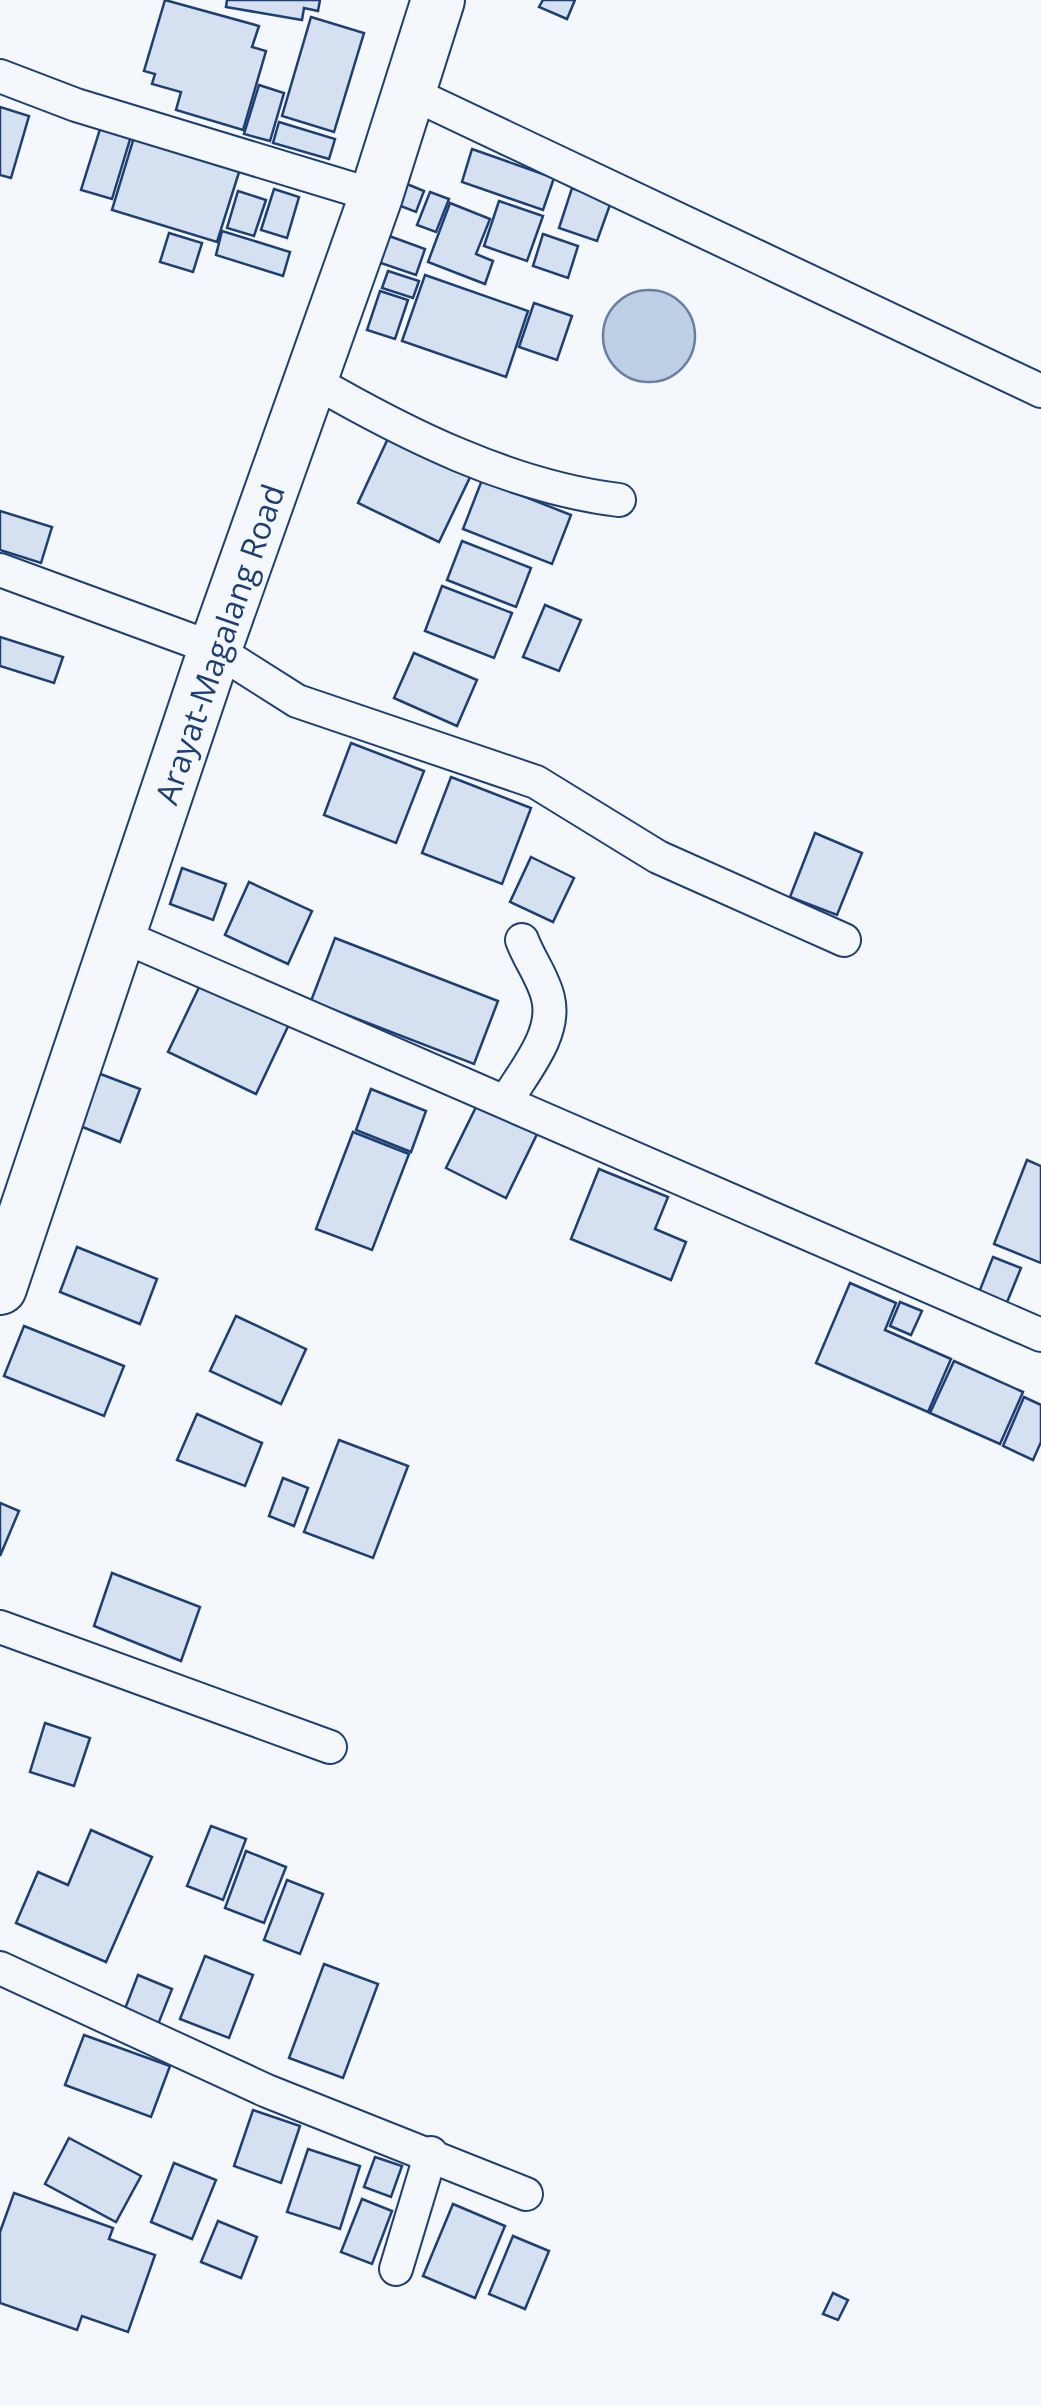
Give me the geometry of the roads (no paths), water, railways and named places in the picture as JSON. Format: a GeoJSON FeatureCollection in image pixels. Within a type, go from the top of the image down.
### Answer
{"type":"FeatureCollection","features":[{"type":"Feature","properties":{"kind":"main road","name":"Arayat-Magalang Road"},"geometry":{"type":"LineString","coordinates":[[0,1288],[215,648],[376,196],[438,0]]}},
{"type":"Feature","properties":{"kind":"street"},"geometry":{"type":"LineString","coordinates":[[0,76],[76,105],[376,196]]}},
{"type":"Feature","properties":{"kind":"street"},"geometry":{"type":"LineString","coordinates":[[407,92],[1041,391]]}},
{"type":"Feature","properties":{"kind":"street"},"geometry":{"type":"LineString","coordinates":[[312,380],[366,412],[530,481],[618,500]]}},
{"type":"Feature","properties":{"kind":"street"},"geometry":{"type":"LineString","coordinates":[[0,570],[215,648],[297,701],[536,782],[658,858],[844,940]]}},
{"type":"Feature","properties":{"kind":"street"},"geometry":{"type":"LineString","coordinates":[[120,935],[1041,1335]]}},
{"type":"Feature","properties":{"kind":"street"},"geometry":{"type":"LineString","coordinates":[[507,1100],[542,1042],[550,1016],[548,994],[522,940]]}},
{"type":"Feature","properties":{"kind":"street"},"geometry":{"type":"LineString","coordinates":[[0,1627],[330,1747]]}},
{"type":"Feature","properties":{"kind":"street"},"geometry":{"type":"LineString","coordinates":[[0,1968],[267,2092],[431,2153],[526,2194]]}},
{"type":"Feature","properties":{"kind":"street"},"geometry":{"type":"LineString","coordinates":[[396,2268],[431,2153]]}},
{"type":"Feature","properties":{"kind":"water"},"geometry":{"type":"Polygon","coordinates":[[[640,290],[658,290],[675,297],[688,310],[695,336],[688,362],[675,375],[658,382],[640,382],[623,375],[610,362],[603,345],[603,327],[610,310],[623,297],[640,290]]]}}]}
